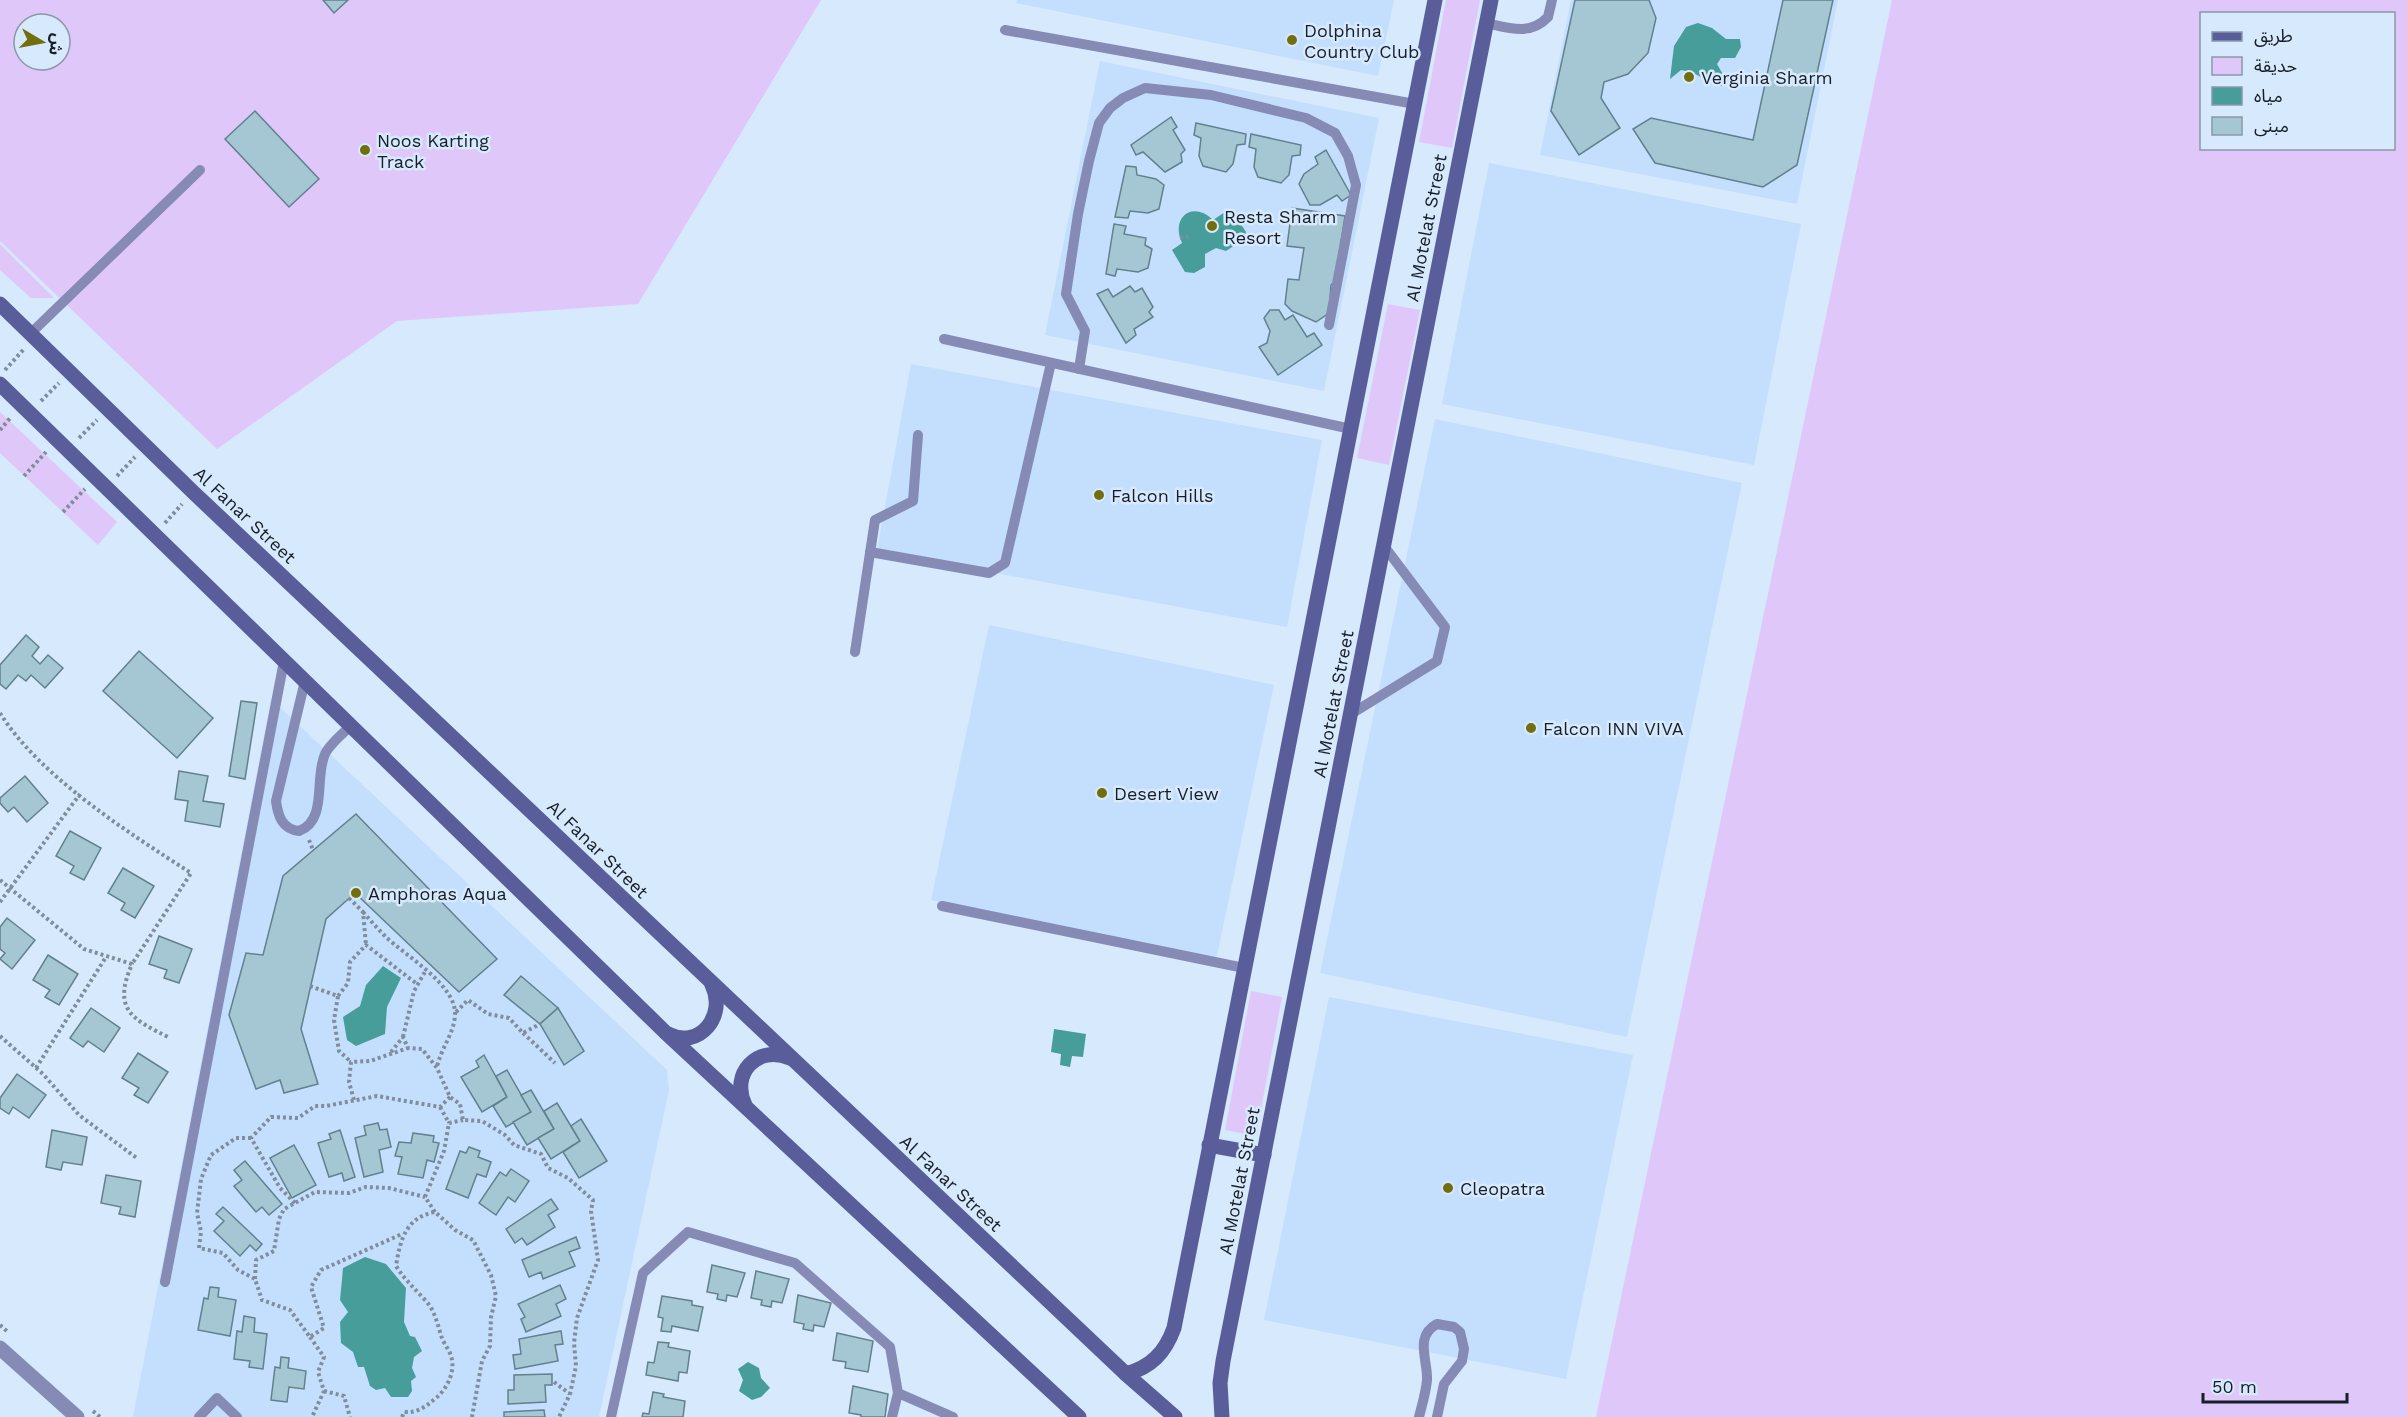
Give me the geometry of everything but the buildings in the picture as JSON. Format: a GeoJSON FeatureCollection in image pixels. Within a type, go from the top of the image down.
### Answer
{"type":"FeatureCollection","features":[{"type":"Feature","properties":{"kind":"main road","name":"Al Motelat Street"},"geometry":{"type":"LineString","coordinates":[[1126,1374],[1142,1370],[1154,1362],[1172,1334],[1435,0]]}},
{"type":"Feature","properties":{"kind":"main road","name":"Al Motelat Street"},"geometry":{"type":"LineString","coordinates":[[1222,1417],[1220,1383],[1223,1361],[1491,0]]}},
{"type":"Feature","properties":{"kind":"main road","name":"Al Fanar Street"},"geometry":{"type":"LineString","coordinates":[[0,304],[193,492],[790,1058],[1126,1374],[1175,1417]]}},
{"type":"Feature","properties":{"kind":"main road"},"geometry":{"type":"LineString","coordinates":[[0,384],[665,1032],[1078,1417]]}},
{"type":"Feature","properties":{"kind":"main road"},"geometry":{"type":"LineString","coordinates":[[665,1032],[673,1036],[692,1037],[708,1028],[717,1011],[718,1002],[712,984]]}},
{"type":"Feature","properties":{"kind":"main road"},"geometry":{"type":"LineString","coordinates":[[745,1105],[741,1097],[740,1080],[749,1064],[764,1054],[782,1054],[790,1058]]}},
{"type":"Feature","properties":{"kind":"main road"},"geometry":{"type":"LineString","coordinates":[[1209,1145],[1264,1155]]}},
{"type":"Feature","properties":{"kind":"street"},"geometry":{"type":"LineString","coordinates":[[0,1348],[77,1417]]}},
{"type":"Feature","properties":{"kind":"lane"},"geometry":{"type":"LineString","coordinates":[[1486,23],[1515,30],[1533,28],[1548,17],[1552,0]]}},
{"type":"Feature","properties":{"kind":"lane"},"geometry":{"type":"LineString","coordinates":[[1005,30],[1415,104]]}},
{"type":"Feature","properties":{"kind":"lane"},"geometry":{"type":"LineString","coordinates":[[1079,369],[1085,331],[1066,294],[1078,214],[1092,152],[1099,123],[1110,108],[1145,88],[1211,95],[1306,118],[1335,133],[1348,156],[1356,185],[1329,325]]}},
{"type":"Feature","properties":{"kind":"lane"},"geometry":{"type":"LineString","coordinates":[[33,335],[200,170]]}},
{"type":"Feature","properties":{"kind":"lane"},"geometry":{"type":"LineString","coordinates":[[944,339],[1351,429]]}},
{"type":"Feature","properties":{"kind":"lane"},"geometry":{"type":"LineString","coordinates":[[870,552],[988,573],[1005,563],[1051,363]]}},
{"type":"Feature","properties":{"kind":"lane"},"geometry":{"type":"LineString","coordinates":[[855,652],[874,520],[912,501],[918,435]]}},
{"type":"Feature","properties":{"kind":"lane"},"geometry":{"type":"LineString","coordinates":[[1351,714],[1437,661],[1445,627],[1384,546]]}},
{"type":"Feature","properties":{"kind":"lane"},"geometry":{"type":"LineString","coordinates":[[165,1282],[284,661]]}},
{"type":"Feature","properties":{"kind":"lane"},"geometry":{"type":"LineString","coordinates":[[305,681],[276,801],[279,817],[288,828],[299,831],[314,820],[318,807],[319,774],[326,752],[351,726]]}},
{"type":"Feature","properties":{"kind":"lane"},"geometry":{"type":"LineString","coordinates":[[942,906],[1244,968]]}},
{"type":"Feature","properties":{"kind":"lane"},"geometry":{"type":"LineString","coordinates":[[611,1417],[643,1273],[688,1232],[795,1263],[891,1347],[898,1393],[892,1417]]}},
{"type":"Feature","properties":{"kind":"lane"},"geometry":{"type":"LineString","coordinates":[[1419,1417],[1427,1379],[1424,1343],[1426,1333],[1437,1323],[1455,1328],[1460,1332],[1464,1349],[1462,1361],[1444,1384],[1437,1417]]}},
{"type":"Feature","properties":{"kind":"lane"},"geometry":{"type":"LineString","coordinates":[[898,1393],[953,1417]]}},
{"type":"Feature","properties":{"kind":"lane"},"geometry":{"type":"LineString","coordinates":[[200,1417],[217,1398],[237,1417]]}},
{"type":"Feature","properties":{"kind":"path"},"geometry":{"type":"LineString","coordinates":[[1180,238],[1190,236]]}},
{"type":"Feature","properties":{"kind":"path"},"geometry":{"type":"LineString","coordinates":[[0,375],[33,335]]}},
{"type":"Feature","properties":{"kind":"path"},"geometry":{"type":"LineString","coordinates":[[30,413],[70,372]]}},
{"type":"Feature","properties":{"kind":"path"},"geometry":{"type":"LineString","coordinates":[[68,450],[108,408]]}},
{"type":"Feature","properties":{"kind":"path"},"geometry":{"type":"LineString","coordinates":[[0,430],[11,417]]}},
{"type":"Feature","properties":{"kind":"path"},"geometry":{"type":"LineString","coordinates":[[106,488],[145,446]]}},
{"type":"Feature","properties":{"kind":"path"},"geometry":{"type":"LineString","coordinates":[[24,476],[48,451]]}},
{"type":"Feature","properties":{"kind":"path"},"geometry":{"type":"LineString","coordinates":[[63,512],[87,487]]}},
{"type":"Feature","properties":{"kind":"path"},"geometry":{"type":"LineString","coordinates":[[154,534],[193,492]]}},
{"type":"Feature","properties":{"kind":"path"},"geometry":{"type":"LineString","coordinates":[[0,713],[14,736],[41,764],[191,873],[132,964],[123,985],[126,1011],[139,1023],[170,1038]]}},
{"type":"Feature","properties":{"kind":"path"},"geometry":{"type":"LineString","coordinates":[[0,902],[80,794]]}},
{"type":"Feature","properties":{"kind":"path"},"geometry":{"type":"LineString","coordinates":[[0,880],[84,949],[132,964]]}},
{"type":"Feature","properties":{"kind":"path"},"geometry":{"type":"LineString","coordinates":[[349,898],[385,936],[445,988],[456,1012]]}},
{"type":"Feature","properties":{"kind":"path"},"geometry":{"type":"LineString","coordinates":[[363,912],[366,945],[417,984]]}},
{"type":"Feature","properties":{"kind":"path"},"geometry":{"type":"LineString","coordinates":[[366,945],[350,962],[348,983],[338,996],[334,1020],[339,1052],[351,1062],[370,1061],[408,1048],[422,1049],[437,1068],[450,1097],[460,1104],[463,1120]]}},
{"type":"Feature","properties":{"kind":"path"},"geometry":{"type":"LineString","coordinates":[[36,1068],[106,957]]}},
{"type":"Feature","properties":{"kind":"path"},"geometry":{"type":"LineString","coordinates":[[391,1052],[403,1037],[417,984],[426,970]]}},
{"type":"Feature","properties":{"kind":"path"},"geometry":{"type":"LineString","coordinates":[[310,986],[338,996]]}},
{"type":"Feature","properties":{"kind":"path"},"geometry":{"type":"LineString","coordinates":[[437,1068],[440,1052],[452,1033],[456,1012],[468,1000],[488,1014],[509,1018],[555,1063]]}},
{"type":"Feature","properties":{"kind":"path"},"geometry":{"type":"LineString","coordinates":[[523,1033],[540,1024]]}},
{"type":"Feature","properties":{"kind":"path"},"geometry":{"type":"LineString","coordinates":[[0,1036],[36,1068],[79,1115],[138,1160]]}},
{"type":"Feature","properties":{"kind":"path"},"geometry":{"type":"LineString","coordinates":[[403,1037],[408,1048]]}},
{"type":"Feature","properties":{"kind":"path"},"geometry":{"type":"LineString","coordinates":[[351,1062],[349,1082],[354,1100]]}},
{"type":"Feature","properties":{"kind":"path"},"geometry":{"type":"LineString","coordinates":[[255,1279],[238,1270],[223,1253],[199,1248],[201,1232],[197,1213],[201,1179],[211,1155],[236,1138],[251,1138],[271,1117],[297,1118],[315,1106],[377,1096],[440,1107]]}},
{"type":"Feature","properties":{"kind":"path"},"geometry":{"type":"LineString","coordinates":[[440,1107],[450,1097]]}},
{"type":"Feature","properties":{"kind":"path"},"geometry":{"type":"LineString","coordinates":[[425,1197],[444,1151],[449,1123],[440,1107]]}},
{"type":"Feature","properties":{"kind":"path"},"geometry":{"type":"LineString","coordinates":[[449,1123],[463,1120],[482,1121],[506,1135],[514,1145],[541,1154],[548,1168],[568,1178],[593,1200],[591,1211],[598,1260],[577,1318],[574,1343],[576,1366],[570,1394],[559,1417]]}},
{"type":"Feature","properties":{"kind":"path"},"geometry":{"type":"LineString","coordinates":[[251,1138],[280,1188],[295,1203]]}},
{"type":"Feature","properties":{"kind":"path"},"geometry":{"type":"LineString","coordinates":[[312,1417],[324,1391],[318,1372],[324,1357],[290,1310],[262,1300],[255,1279],[256,1260],[274,1251],[279,1219],[284,1209],[315,1192],[349,1193],[366,1187],[389,1188],[425,1197],[435,1212],[455,1230],[473,1240],[491,1275],[496,1296],[491,1317],[490,1346],[482,1361],[472,1417]]}},
{"type":"Feature","properties":{"kind":"path"},"geometry":{"type":"LineString","coordinates":[[310,1337],[324,1328],[312,1287],[321,1270],[402,1234],[415,1221],[435,1212]]}},
{"type":"Feature","properties":{"kind":"path"},"geometry":{"type":"LineString","coordinates":[[402,1234],[396,1266],[408,1284],[427,1302],[452,1358],[450,1377],[444,1392],[415,1413],[404,1412],[402,1417]]}},
{"type":"Feature","properties":{"kind":"path"},"geometry":{"type":"LineString","coordinates":[[554,1382],[570,1394]]}},
{"type":"Feature","properties":{"kind":"path"},"geometry":{"type":"LineString","coordinates":[[324,1391],[344,1396],[350,1417]]}},
{"type":"Feature","properties":{"kind":"shaded area","name":"Dolphina Country Club"},"geometry":{"type":"Polygon","coordinates":[[[1017,0],[1394,0],[1378,76],[1016,3],[1017,0]]]}},
{"type":"Feature","properties":{"kind":"shaded area","name":"Verginia Sharm"},"geometry":{"type":"Polygon","coordinates":[[[1571,0],[1838,0],[1797,204],[1540,155],[1571,0]]]}},
{"type":"Feature","properties":{"kind":"shaded area","name":"Resta Sharm Resort"},"geometry":{"type":"Polygon","coordinates":[[[1100,61],[1379,118],[1324,391],[1045,335],[1100,61]]]}},
{"type":"Feature","properties":{"kind":"shaded area"},"geometry":{"type":"Polygon","coordinates":[[[1489,163],[1801,224],[1754,465],[1442,404],[1489,163]]]}},
{"type":"Feature","properties":{"kind":"shaded area","name":"Falcon Hills"},"geometry":{"type":"Polygon","coordinates":[[[911,364],[1322,440],[1287,627],[877,551],[911,364]]]}},
{"type":"Feature","properties":{"kind":"shaded area","name":"Falcon INN VIVA"},"geometry":{"type":"Polygon","coordinates":[[[1435,419],[1742,483],[1627,1037],[1320,973],[1435,419]]]}},
{"type":"Feature","properties":{"kind":"shaded area","name":"Desert View"},"geometry":{"type":"Polygon","coordinates":[[[989,625],[1274,685],[1216,960],[931,900],[989,625]]]}},
{"type":"Feature","properties":{"kind":"shaded area","name":"Amphoras Aqua"},"geometry":{"type":"Polygon","coordinates":[[[271,699],[667,1070],[669,1090],[599,1417],[133,1417],[271,699]]]}},
{"type":"Feature","properties":{"kind":"shaded area","name":"Cleopatra"},"geometry":{"type":"Polygon","coordinates":[[[1329,997],[1633,1055],[1566,1379],[1264,1320],[1329,997]]]}},
{"type":"Feature","properties":{"kind":"green space","name":"Noos Karting Track"},"geometry":{"type":"Polygon","coordinates":[[[0,0],[821,0],[638,304],[397,321],[217,449],[0,241],[0,0]]]}},
{"type":"Feature","properties":{"kind":"green space"},"geometry":{"type":"Polygon","coordinates":[[[1446,0],[1480,0],[1452,148],[1419,142],[1446,0]]]}},
{"type":"Feature","properties":{"kind":"green space"},"geometry":{"type":"Polygon","coordinates":[[[1892,0],[2407,0],[2407,1417],[1596,1417],[1892,0]]]}},
{"type":"Feature","properties":{"kind":"green space"},"geometry":{"type":"Polygon","coordinates":[[[0,244],[54,298],[31,298],[0,270],[0,244]]]}},
{"type":"Feature","properties":{"kind":"green space"},"geometry":{"type":"Polygon","coordinates":[[[1388,304],[1420,310],[1389,465],[1357,458],[1388,304]]]}},
{"type":"Feature","properties":{"kind":"green space"},"geometry":{"type":"Polygon","coordinates":[[[0,412],[117,522],[98,545],[0,453],[0,412]]]}},
{"type":"Feature","properties":{"kind":"green space"},"geometry":{"type":"Polygon","coordinates":[[[1251,991],[1282,997],[1256,1136],[1225,1130],[1251,991]]]}},
{"type":"Feature","properties":{"kind":"water"},"geometry":{"type":"Polygon","coordinates":[[[1698,23],[1712,28],[1726,39],[1740,39],[1741,47],[1735,58],[1721,58],[1717,64],[1725,78],[1722,86],[1711,83],[1694,73],[1681,70],[1670,79],[1674,46],[1686,27],[1698,23]]]}},
{"type":"Feature","properties":{"kind":"water"},"geometry":{"type":"Polygon","coordinates":[[[1228,210],[1233,212],[1246,232],[1244,239],[1226,251],[1216,248],[1205,254],[1205,267],[1194,273],[1185,272],[1172,250],[1182,243],[1179,234],[1181,219],[1186,214],[1198,212],[1213,220],[1228,210]]]}},
{"type":"Feature","properties":{"kind":"water"},"geometry":{"type":"Polygon","coordinates":[[[383,966],[401,978],[387,1007],[385,1034],[356,1046],[347,1040],[343,1017],[360,1006],[366,985],[383,966]]]}},
{"type":"Feature","properties":{"kind":"water"},"geometry":{"type":"Polygon","coordinates":[[[1054,1029],[1086,1034],[1083,1057],[1072,1056],[1070,1067],[1060,1065],[1061,1054],[1051,1052],[1054,1029]]]}},
{"type":"Feature","properties":{"kind":"water"},"geometry":{"type":"Polygon","coordinates":[[[365,1257],[386,1264],[406,1288],[404,1322],[410,1336],[415,1337],[422,1351],[414,1357],[412,1368],[416,1377],[411,1381],[412,1391],[408,1397],[391,1397],[385,1388],[376,1390],[370,1386],[364,1367],[358,1367],[353,1352],[341,1343],[340,1322],[348,1312],[340,1300],[343,1268],[365,1257]]]}},
{"type":"Feature","properties":{"kind":"water"},"geometry":{"type":"Polygon","coordinates":[[[748,1362],[759,1368],[761,1378],[770,1388],[761,1397],[752,1400],[739,1391],[743,1380],[738,1369],[748,1362]]]}},
{"type":"Feature","properties":{"kind":"place","name":"Dolphina Country Club"},"geometry":{"type":"Point","coordinates":[1292,40]}},
{"type":"Feature","properties":{"kind":"place","name":"Verginia Sharm"},"geometry":{"type":"Point","coordinates":[1689,77]}},
{"type":"Feature","properties":{"kind":"place","name":"Noos Karting Track"},"geometry":{"type":"Point","coordinates":[365,150]}},
{"type":"Feature","properties":{"kind":"place","name":"Resta Sharm Resort"},"geometry":{"type":"Point","coordinates":[1212,226]}},
{"type":"Feature","properties":{"kind":"place","name":"Falcon Hills"},"geometry":{"type":"Point","coordinates":[1099,495]}},
{"type":"Feature","properties":{"kind":"place","name":"Falcon INN VIVA"},"geometry":{"type":"Point","coordinates":[1531,728]}},
{"type":"Feature","properties":{"kind":"place","name":"Desert View"},"geometry":{"type":"Point","coordinates":[1102,793]}},
{"type":"Feature","properties":{"kind":"place","name":"Amphoras Aqua"},"geometry":{"type":"Point","coordinates":[356,893]}},
{"type":"Feature","properties":{"kind":"place","name":"Cleopatra"},"geometry":{"type":"Point","coordinates":[1448,1188]}}]}
